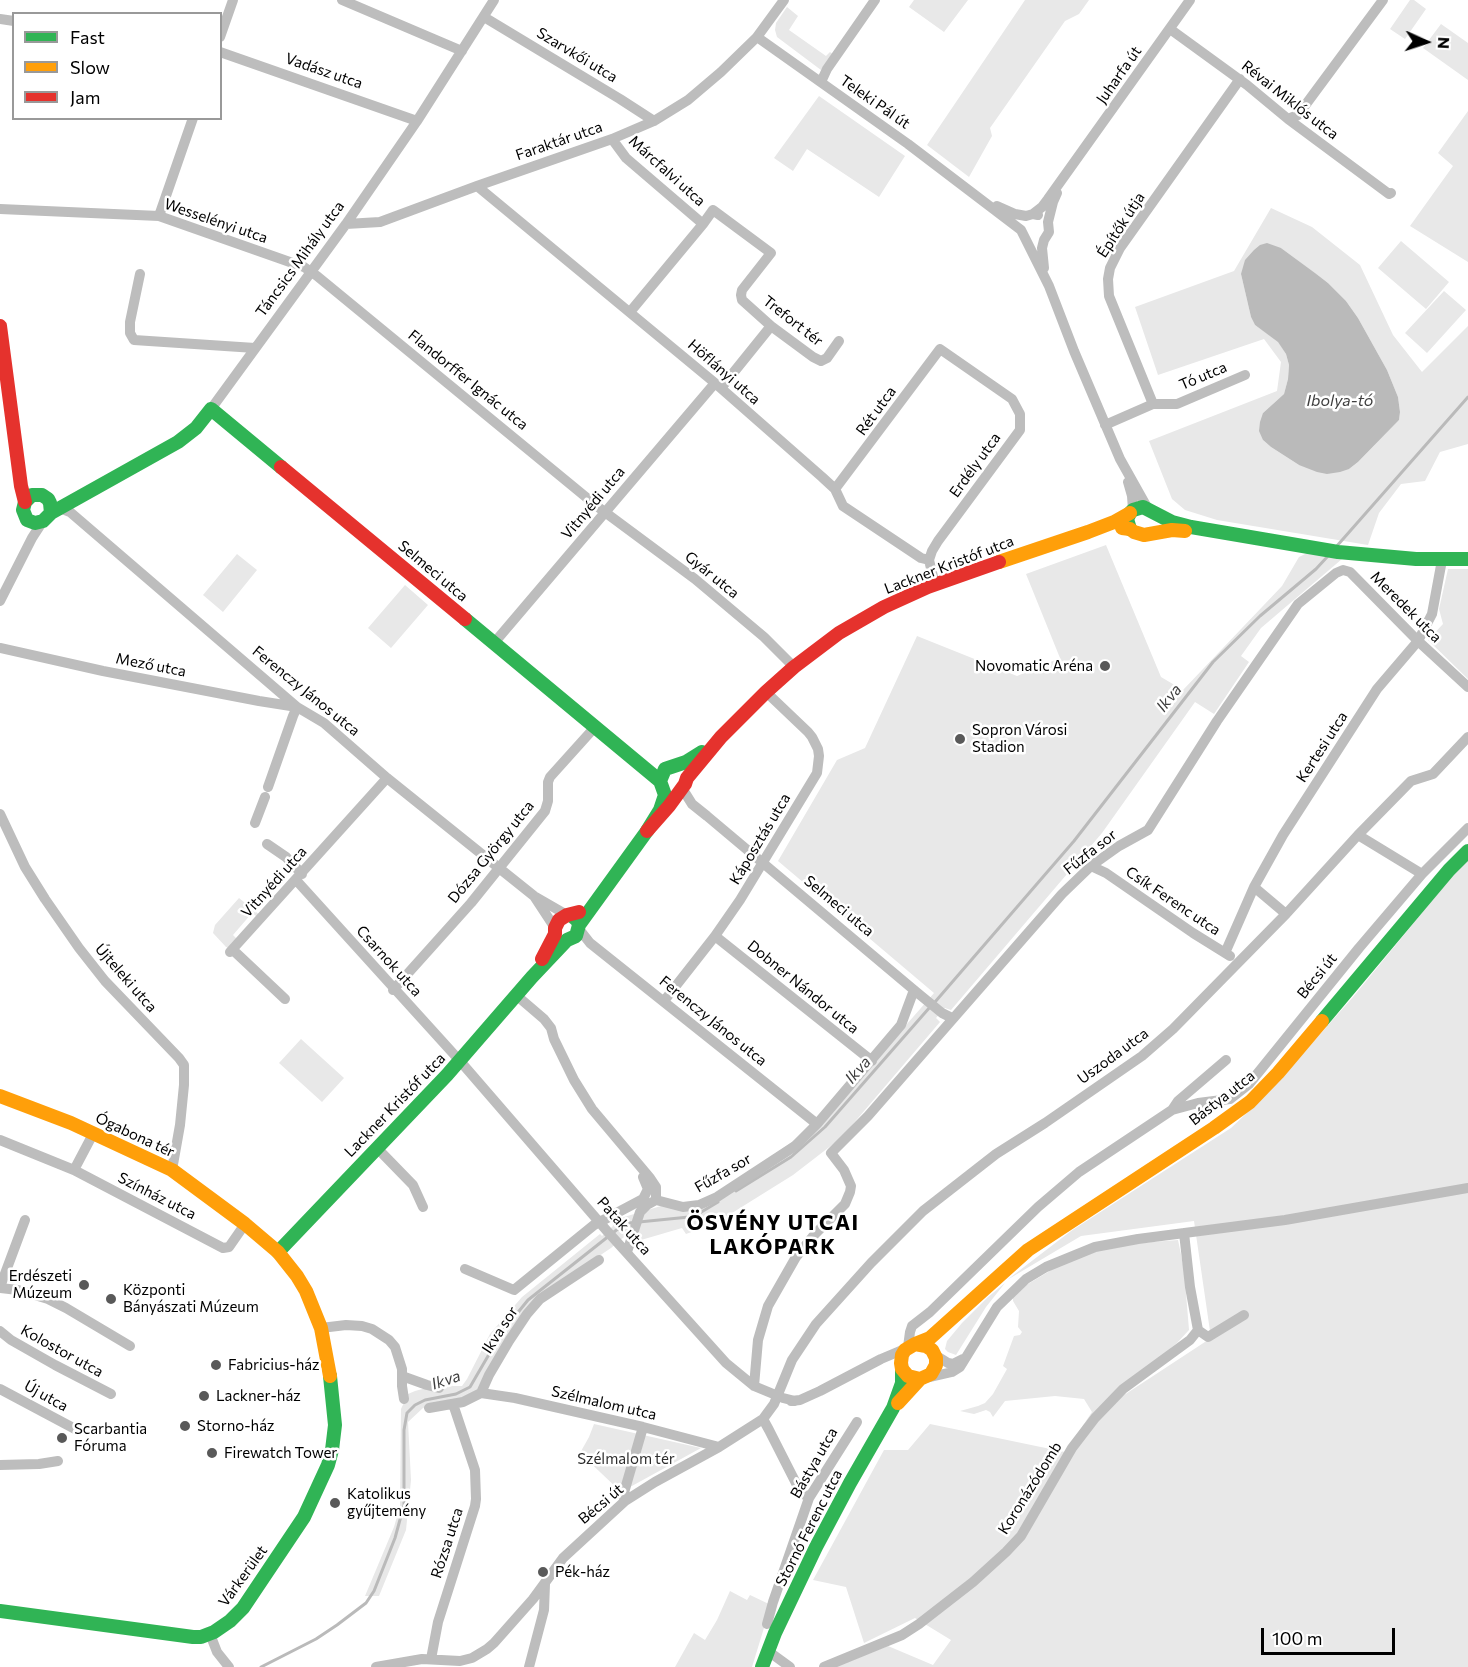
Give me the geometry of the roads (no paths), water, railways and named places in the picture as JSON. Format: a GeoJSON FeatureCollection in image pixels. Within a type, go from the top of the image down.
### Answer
{"type":"FeatureCollection","features":[{"type":"Feature","properties":{"kind":"street"},"geometry":{"type":"LineString","coordinates":[[222,31],[233,0]]}},
{"type":"Feature","properties":{"kind":"street","name":"Táncsics Mihály utca"},"geometry":{"type":"LineString","coordinates":[[25,502],[30,496],[48,507],[88,492],[178,442],[196,428],[346,224],[417,121],[494,0]]}},
{"type":"Feature","properties":{"kind":"street","name":"Faraktár utca"},"geometry":{"type":"LineString","coordinates":[[346,224],[380,222],[612,139],[654,121],[677,108],[703,88],[758,37],[784,0]]}},
{"type":"Feature","properties":{"kind":"street"},"geometry":{"type":"LineString","coordinates":[[820,82],[875,0]]}},
{"type":"Feature","properties":{"kind":"street","name":"Juharfa út"},"geometry":{"type":"LineString","coordinates":[[1029,215],[1042,207],[1072,167],[1190,0]]}},
{"type":"Feature","properties":{"kind":"street"},"geometry":{"type":"LineString","coordinates":[[1288,119],[1298,115],[1383,0]]}},
{"type":"Feature","properties":{"kind":"street"},"geometry":{"type":"LineString","coordinates":[[348,1],[462,51]]}},
{"type":"Feature","properties":{"kind":"street","name":"Szarvkői utca"},"geometry":{"type":"LineString","coordinates":[[484,16],[654,121]]}},
{"type":"Feature","properties":{"kind":"street","name":"Révai Miklós utca"},"geometry":{"type":"LineString","coordinates":[[1170,29],[1240,79],[1288,119],[1389,194],[1391,193]]}},
{"type":"Feature","properties":{"kind":"street","name":"Teleki Pál út"},"geometry":{"type":"LineString","coordinates":[[758,37],[908,144],[1023,234],[1049,286],[1120,459]]}},
{"type":"Feature","properties":{"kind":"street","name":"Vadász utca"},"geometry":{"type":"LineString","coordinates":[[222,53],[417,121]]}},
{"type":"Feature","properties":{"kind":"street","name":"Építők útja"},"geometry":{"type":"LineString","coordinates":[[1153,404],[1109,296],[1110,268],[1120,248],[1240,79]]}},
{"type":"Feature","properties":{"kind":"street"},"geometry":{"type":"LineString","coordinates":[[159,216],[192,120]]}},
{"type":"Feature","properties":{"kind":"street","name":"Márcfalvi utca"},"geometry":{"type":"LineString","coordinates":[[612,139],[626,158],[704,224]]}},
{"type":"Feature","properties":{"kind":"street","name":"Juharfa út"},"geometry":{"type":"LineString","coordinates":[[1048,222],[1054,198],[1072,167]]}},
{"type":"Feature","properties":{"kind":"street","name":"Höflányi utca"},"geometry":{"type":"LineString","coordinates":[[477,186],[718,385],[835,489],[843,506],[921,558],[929,560]]}},
{"type":"Feature","properties":{"kind":"street","name":"Teleki Pál út"},"geometry":{"type":"LineString","coordinates":[[974,194],[1007,212],[1044,217],[1048,222],[1049,232],[1044,240],[1043,257],[1049,286]]}},
{"type":"Feature","properties":{"kind":"street","name":"Wesselényi utca"},"geometry":{"type":"LineString","coordinates":[[0,209],[159,216],[311,271]]}},
{"type":"Feature","properties":{"kind":"street","name":"Trefort tér"},"geometry":{"type":"LineString","coordinates":[[704,224],[713,210],[771,253],[742,290],[741,296],[742,300],[771,326],[813,357],[821,360],[826,358],[839,341]]}},
{"type":"Feature","properties":{"kind":"street"},"geometry":{"type":"LineString","coordinates":[[1029,215],[1022,222],[1023,234],[1030,241],[1044,240]]}},
{"type":"Feature","properties":{"kind":"street"},"geometry":{"type":"LineString","coordinates":[[630,312],[704,224]]}},
{"type":"Feature","properties":{"kind":"street","name":"Flandorffer Ignác utca"},"geometry":{"type":"LineString","coordinates":[[311,271],[606,513]]}},
{"type":"Feature","properties":{"kind":"street"},"geometry":{"type":"LineString","coordinates":[[140,274],[130,322],[129,333],[134,340],[255,348]]}},
{"type":"Feature","properties":{"kind":"street"},"geometry":{"type":"LineString","coordinates":[[0,326],[25,502],[23,510],[27,520],[28,536],[26,550]]}},
{"type":"Feature","properties":{"kind":"street","name":"Vitnyédi utca"},"geometry":{"type":"LineString","coordinates":[[494,644],[771,326]]}},
{"type":"Feature","properties":{"kind":"street","name":"Rét utca"},"geometry":{"type":"LineString","coordinates":[[835,489],[940,349]]}},
{"type":"Feature","properties":{"kind":"street","name":"Erdély utca"},"geometry":{"type":"LineString","coordinates":[[929,560],[938,541],[1020,430],[1020,414],[1012,399],[940,349]]}},
{"type":"Feature","properties":{"kind":"street","name":"Tó utca"},"geometry":{"type":"LineString","coordinates":[[1105,425],[1153,404],[1177,404],[1245,375]]}},
{"type":"Feature","properties":{"kind":"street","name":"Selmeci utca"},"geometry":{"type":"LineString","coordinates":[[211,409],[595,727],[672,786],[914,990],[947,1015]]}},
{"type":"Feature","properties":{"kind":"street"},"geometry":{"type":"LineString","coordinates":[[19,459],[31,484],[48,507]]}},
{"type":"Feature","properties":{"kind":"street"},"geometry":{"type":"LineString","coordinates":[[1120,459],[1156,522],[1150,532]]}},
{"type":"Feature","properties":{"kind":"street"},"geometry":{"type":"LineString","coordinates":[[1120,459],[1131,491],[1131,511],[1127,519],[1130,529]]}},
{"type":"Feature","properties":{"kind":"street"},"geometry":{"type":"LineString","coordinates":[[27,520],[35,523],[48,507]]}},
{"type":"Feature","properties":{"kind":"street"},"geometry":{"type":"LineString","coordinates":[[0,601],[48,507]]}},
{"type":"Feature","properties":{"kind":"street","name":"Ferenczy János utca"},"geometry":{"type":"LineString","coordinates":[[48,507],[70,512],[297,707],[324,723],[387,778],[534,896],[568,928],[818,1124]]}},
{"type":"Feature","properties":{"kind":"street","name":"Lackner Kristóf utca"},"geometry":{"type":"LineString","coordinates":[[278,1252],[460,1061],[532,977],[568,928],[604,889],[647,831],[672,786],[794,667],[856,622],[934,585],[1088,532],[1143,507],[1172,522],[1338,552],[1373,556],[1468,560]]}},
{"type":"Feature","properties":{"kind":"street","name":"Gyár utca"},"geometry":{"type":"LineString","coordinates":[[606,513],[702,585],[755,629],[794,667]]}},
{"type":"Feature","properties":{"kind":"street","name":"Lackner Kristóf utca"},"geometry":{"type":"LineString","coordinates":[[1088,532],[1110,528],[1130,529],[1144,535],[1150,532],[1172,530],[1230,534]]}},
{"type":"Feature","properties":{"kind":"street"},"geometry":{"type":"LineString","coordinates":[[929,560],[934,585]]}},
{"type":"Feature","properties":{"kind":"street","name":"Kertesi utca"},"geometry":{"type":"LineString","coordinates":[[1225,953],[1254,887],[1283,835],[1377,689],[1418,641],[1432,614],[1442,560]]}},
{"type":"Feature","properties":{"kind":"street","name":"Fűzfa sor"},"geometry":{"type":"LineString","coordinates":[[754,1386],[758,1340],[768,1306],[796,1257],[815,1233],[845,1204],[851,1186],[839,1161],[831,1153],[868,1116],[947,1015],[981,987],[1062,894],[1091,866],[1119,846],[1148,830],[1217,721],[1298,604],[1336,573],[1344,570],[1350,572]]}},
{"type":"Feature","properties":{"kind":"street","name":"Meredek utca"},"geometry":{"type":"LineString","coordinates":[[1350,572],[1418,641],[1468,687]]}},
{"type":"Feature","properties":{"kind":"street","name":"Mező utca"},"geometry":{"type":"LineString","coordinates":[[0,648],[297,707]]}},
{"type":"Feature","properties":{"kind":"street","name":"Káposztás utca"},"geometry":{"type":"LineString","coordinates":[[664,1001],[715,936],[763,864],[817,773],[818,749],[808,732],[766,692]]}},
{"type":"Feature","properties":{"kind":"street"},"geometry":{"type":"LineString","coordinates":[[255,824],[297,707]]}},
{"type":"Feature","properties":{"kind":"street","name":"Dózsa György utca"},"geometry":{"type":"LineString","coordinates":[[393,990],[471,903],[545,811],[550,777],[595,727]]}},
{"type":"Feature","properties":{"kind":"street","name":"Lackner Kristóf utca"},"geometry":{"type":"LineString","coordinates":[[672,786],[663,772],[694,758],[721,737]]}},
{"type":"Feature","properties":{"kind":"street","name":"Uszoda utca"},"geometry":{"type":"LineString","coordinates":[[776,1400],[792,1360],[816,1324],[871,1263],[923,1211],[996,1154],[1142,1056],[1173,1029],[1286,914],[1411,781],[1433,774],[1468,737]]}},
{"type":"Feature","properties":{"kind":"street","name":"Selmeci utca"},"geometry":{"type":"LineString","coordinates":[[633,758],[673,766]]}},
{"type":"Feature","properties":{"kind":"street"},"geometry":{"type":"LineString","coordinates":[[672,786],[685,772],[673,766]]}},
{"type":"Feature","properties":{"kind":"street","name":"Vitnyédi utca"},"geometry":{"type":"LineString","coordinates":[[285,999],[231,951],[387,778]]}},
{"type":"Feature","properties":{"kind":"street","name":"Lackner Kristóf utca"},"geometry":{"type":"LineString","coordinates":[[647,831],[672,786]]}},
{"type":"Feature","properties":{"kind":"street","name":"Újteleki utca"},"geometry":{"type":"LineString","coordinates":[[0,814],[25,867],[79,948],[105,981],[182,1062],[185,1069],[183,1096],[172,1170]]}},
{"type":"Feature","properties":{"kind":"street","name":"Bécsi út"},"geometry":{"type":"LineString","coordinates":[[910,1346],[909,1337],[912,1326],[930,1312],[1038,1207],[1079,1172],[1172,1110],[1198,1103],[1230,1099],[1249,1084],[1422,874],[1468,828]]}},
{"type":"Feature","properties":{"kind":"street"},"geometry":{"type":"LineString","coordinates":[[1358,835],[1422,874]]}},
{"type":"Feature","properties":{"kind":"street","name":"Csarnok utca"},"geometry":{"type":"LineString","coordinates":[[267,844],[286,856],[299,877],[393,990],[460,1061]]}},
{"type":"Feature","properties":{"kind":"street","name":"Bástya utca"},"geometry":{"type":"LineString","coordinates":[[910,1346],[930,1338],[1028,1250],[1214,1128],[1250,1101],[1278,1073],[1449,870],[1468,851]]}},
{"type":"Feature","properties":{"kind":"street","name":"Csík Ferenc utca"},"geometry":{"type":"LineString","coordinates":[[1091,866],[1106,873],[1238,961]]}},
{"type":"Feature","properties":{"kind":"street"},"geometry":{"type":"LineString","coordinates":[[1254,887],[1286,914]]}},
{"type":"Feature","properties":{"kind":"street","name":"Ferenczy János utca"},"geometry":{"type":"LineString","coordinates":[[534,896],[568,928]]}},
{"type":"Feature","properties":{"kind":"street","name":"Dobner Nándor utca"},"geometry":{"type":"LineString","coordinates":[[715,936],[872,1061]]}},
{"type":"Feature","properties":{"kind":"street"},"geometry":{"type":"LineString","coordinates":[[818,1124],[901,1025],[914,990]]}},
{"type":"Feature","properties":{"kind":"street"},"geometry":{"type":"LineString","coordinates":[[516,995],[551,1028],[574,1080],[592,1109],[656,1187],[656,1200],[640,1212],[627,1252]]}},
{"type":"Feature","properties":{"kind":"street","name":"Bécsi út"},"geometry":{"type":"LineString","coordinates":[[1172,1110],[1178,1101],[1226,1060]]}},
{"type":"Feature","properties":{"kind":"street","name":"Patak utca"},"geometry":{"type":"LineString","coordinates":[[460,1061],[726,1363],[754,1386],[776,1400]]}},
{"type":"Feature","properties":{"kind":"street","name":"Ógabona tér"},"geometry":{"type":"LineString","coordinates":[[0,1096],[60,1119],[172,1170],[245,1224],[278,1252],[306,1291],[321,1328]]}},
{"type":"Feature","properties":{"kind":"street","name":"Fűzfa sor"},"geometry":{"type":"LineString","coordinates":[[656,1200],[683,1207],[699,1205],[717,1197],[795,1146],[818,1124]]}},
{"type":"Feature","properties":{"kind":"street"},"geometry":{"type":"LineString","coordinates":[[74,1170],[93,1134]]}},
{"type":"Feature","properties":{"kind":"street","name":"Színház utca"},"geometry":{"type":"LineString","coordinates":[[0,1140],[74,1170],[223,1248],[227,1248],[245,1224]]}},
{"type":"Feature","properties":{"kind":"street"},"geometry":{"type":"LineString","coordinates":[[377,1148],[413,1185],[423,1207]]}},
{"type":"Feature","properties":{"kind":"street","name":"Ikva sor"},"geometry":{"type":"LineString","coordinates":[[465,1269],[514,1290],[599,1221],[643,1199],[648,1187],[637,1162]]}},
{"type":"Feature","properties":{"kind":"street"},"geometry":{"type":"LineString","coordinates":[[875,1362],[891,1361],[898,1364],[908,1376],[923,1379],[952,1372],[960,1367],[997,1307],[1026,1279],[1046,1267],[1095,1247],[1138,1239],[1285,1221],[1468,1188]]}},
{"type":"Feature","properties":{"kind":"street"},"geometry":{"type":"LineString","coordinates":[[26,1220],[0,1287],[48,1299],[130,1346]]}},
{"type":"Feature","properties":{"kind":"street"},"geometry":{"type":"LineString","coordinates":[[1184,1233],[1198,1330],[1208,1337],[1244,1315]]}},
{"type":"Feature","properties":{"kind":"street","name":"Ikva sor"},"geometry":{"type":"LineString","coordinates":[[481,1393],[509,1341],[540,1299],[599,1260]]}},
{"type":"Feature","properties":{"kind":"street","name":"Bástya utca"},"geometry":{"type":"LineString","coordinates":[[934,1354],[950,1320]]}},
{"type":"Feature","properties":{"kind":"street"},"geometry":{"type":"LineString","coordinates":[[321,1328],[362,1326],[382,1335],[395,1347],[402,1369],[404,1400]]}},
{"type":"Feature","properties":{"kind":"street","name":"Várkerület"},"geometry":{"type":"LineString","coordinates":[[210,1634],[219,1630],[249,1599],[304,1517],[328,1465],[334,1438],[335,1410],[321,1328]]}},
{"type":"Feature","properties":{"kind":"street","name":"Koronázódomb"},"geometry":{"type":"LineString","coordinates":[[824,1667],[902,1635],[973,1582],[1020,1536],[1072,1448],[1095,1418],[1123,1389],[1190,1340],[1198,1330]]}},
{"type":"Feature","properties":{"kind":"street","name":"Kolostor utca"},"geometry":{"type":"LineString","coordinates":[[0,1331],[11,1340],[111,1395]]}},
{"type":"Feature","properties":{"kind":"street"},"geometry":{"type":"LineString","coordinates":[[776,1400],[795,1401],[820,1391],[910,1346],[926,1346],[934,1354],[953,1364],[959,1362],[971,1349]]}},
{"type":"Feature","properties":{"kind":"street"},"geometry":{"type":"LineString","coordinates":[[902,1369],[901,1358],[910,1346]]}},
{"type":"Feature","properties":{"kind":"street"},"geometry":{"type":"LineString","coordinates":[[923,1379],[935,1368],[934,1354]]}},
{"type":"Feature","properties":{"kind":"street","name":"Stornó Ferenc utca"},"geometry":{"type":"LineString","coordinates":[[762,1667],[816,1547],[893,1408],[901,1388],[902,1369]]}},
{"type":"Feature","properties":{"kind":"street"},"geometry":{"type":"LineString","coordinates":[[402,1376],[439,1388]]}},
{"type":"Feature","properties":{"kind":"street","name":"Stornó Ferenc utca"},"geometry":{"type":"LineString","coordinates":[[893,1408],[923,1379]]}},
{"type":"Feature","properties":{"kind":"street","name":"Új utca"},"geometry":{"type":"LineString","coordinates":[[0,1389],[77,1430]]}},
{"type":"Feature","properties":{"kind":"street"},"geometry":{"type":"LineString","coordinates":[[429,1408],[463,1402],[481,1393]]}},
{"type":"Feature","properties":{"kind":"street","name":"Szélmalom utca"},"geometry":{"type":"LineString","coordinates":[[481,1393],[515,1398],[643,1427],[719,1447]]}},
{"type":"Feature","properties":{"kind":"street","name":"Bécsi út"},"geometry":{"type":"LineString","coordinates":[[459,1664],[494,1643],[533,1599],[570,1551],[626,1501],[763,1419],[776,1400]]}},
{"type":"Feature","properties":{"kind":"street","name":"Rózsa utca"},"geometry":{"type":"LineString","coordinates":[[431,1659],[438,1622],[476,1499],[475,1470],[453,1404]]}},
{"type":"Feature","properties":{"kind":"street"},"geometry":{"type":"LineString","coordinates":[[763,1419],[800,1491],[809,1498]]}},
{"type":"Feature","properties":{"kind":"street","name":"Bástya utca"},"geometry":{"type":"LineString","coordinates":[[767,1624],[809,1498],[857,1422]]}},
{"type":"Feature","properties":{"kind":"street"},"geometry":{"type":"LineString","coordinates":[[626,1501],[623,1496],[643,1427]]}},
{"type":"Feature","properties":{"kind":"street"},"geometry":{"type":"LineString","coordinates":[[0,1465],[58,1461]]}},
{"type":"Feature","properties":{"kind":"street"},"geometry":{"type":"LineString","coordinates":[[530,1667],[544,1610],[545,1584]]}},
{"type":"Feature","properties":{"kind":"street"},"geometry":{"type":"LineString","coordinates":[[533,1599],[541,1597],[544,1605]]}},
{"type":"Feature","properties":{"kind":"street"},"geometry":{"type":"LineString","coordinates":[[0,1611],[193,1637],[210,1634],[217,1652],[229,1667]]}},
{"type":"Feature","properties":{"kind":"street"},"geometry":{"type":"LineString","coordinates":[[768,1651],[790,1667]]}},
{"type":"Feature","properties":{"kind":"street"},"geometry":{"type":"LineString","coordinates":[[376,1667],[431,1659],[459,1664]]}},
{"type":"Feature","properties":{"kind":"water","name":"Ibolya-tó"},"geometry":{"type":"Polygon","coordinates":[[[1267,243],[1281,248],[1328,283],[1346,301],[1387,370],[1398,397],[1399,420],[1349,469],[1327,474],[1299,465],[1271,447],[1263,440],[1259,431],[1263,413],[1284,394],[1289,365],[1286,354],[1278,342],[1255,325],[1241,274],[1245,260],[1260,245],[1267,243]]]}},
{"type":"Feature","properties":{"kind":"waterway","name":"Ikva"},"geometry":{"type":"LineString","coordinates":[[1336,547],[1468,397]]}},
{"type":"Feature","properties":{"kind":"waterway","name":"Ikva"},"geometry":{"type":"LineString","coordinates":[[935,1002],[1074,841],[1213,662],[1260,616],[1316,569],[1328,556]]}},
{"type":"Feature","properties":{"kind":"waterway","name":"Ikva"},"geometry":{"type":"LineString","coordinates":[[736,1191],[791,1157],[825,1127],[930,1007]]}},
{"type":"Feature","properties":{"kind":"waterway","name":"Ikva"},"geometry":{"type":"LineString","coordinates":[[261,1667],[316,1639],[337,1625],[366,1603],[374,1591],[395,1538],[404,1505],[404,1430],[407,1413],[415,1405],[425,1400],[456,1394],[470,1387],[502,1332],[528,1300],[619,1228],[629,1223],[689,1217],[718,1202]]}},
{"type":"Feature","properties":{"kind":"place","name":"Novomatic Aréna"},"geometry":{"type":"Point","coordinates":[1105,666]}},
{"type":"Feature","properties":{"kind":"place","name":"Sopron Városi Stadion"},"geometry":{"type":"Point","coordinates":[960,739]}},
{"type":"Feature","properties":{"kind":"place","name":"Erdészeti Múzeum"},"geometry":{"type":"Point","coordinates":[84,1285]}},
{"type":"Feature","properties":{"kind":"place","name":"Központi Bányászati Múzeum"},"geometry":{"type":"Point","coordinates":[111,1299]}},
{"type":"Feature","properties":{"kind":"place","name":"Fabricius-ház"},"geometry":{"type":"Point","coordinates":[216,1365]}},
{"type":"Feature","properties":{"kind":"place","name":"Lackner-ház"},"geometry":{"type":"Point","coordinates":[204,1396]}},
{"type":"Feature","properties":{"kind":"place","name":"Storno-ház"},"geometry":{"type":"Point","coordinates":[185,1426]}},
{"type":"Feature","properties":{"kind":"place","name":"Scarbantia Fóruma"},"geometry":{"type":"Point","coordinates":[62,1438]}},
{"type":"Feature","properties":{"kind":"place","name":"Firewatch Tower"},"geometry":{"type":"Point","coordinates":[212,1453]}},
{"type":"Feature","properties":{"kind":"place","name":"Katolikus gyűjtemény"},"geometry":{"type":"Point","coordinates":[335,1503]}},
{"type":"Feature","properties":{"kind":"place","name":"Pék-ház"},"geometry":{"type":"Point","coordinates":[543,1572]}},
{"type":"Feature","properties":{"kind":"district","name":"ÖSVÉNY UTCAI LAKÓPARK"},"geometry":{"type":"Point","coordinates":[773,1235]}},
{"type":"Feature","properties":{"kind":"park label","name":"Szélmalom tér"},"geometry":{"type":"Point","coordinates":[626,1459]}}]}
